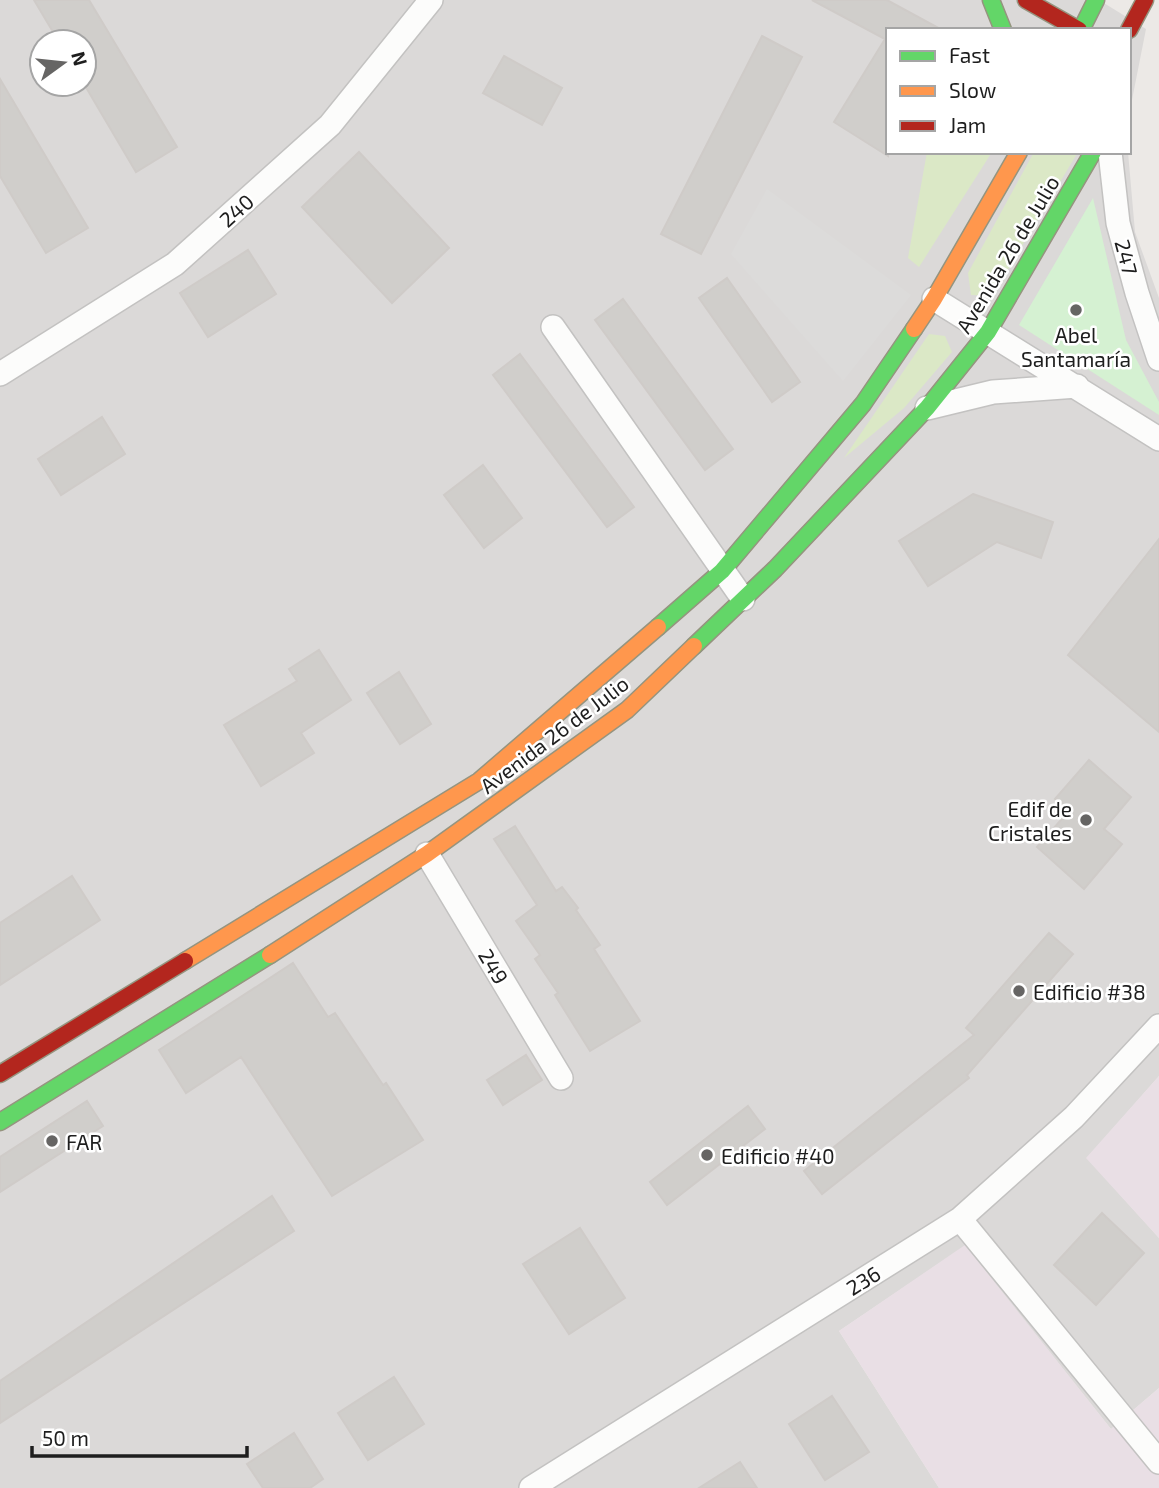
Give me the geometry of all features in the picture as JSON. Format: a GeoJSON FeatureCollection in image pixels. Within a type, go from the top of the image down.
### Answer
{"type":"FeatureCollection","features":[{"type":"Feature","properties":{"kind":"street","name":"240"},"geometry":{"type":"LineString","coordinates":[[0,373],[175,264],[330,125],[431,0]]}},
{"type":"Feature","properties":{"kind":"street"},"geometry":{"type":"LineString","coordinates":[[990,0],[1002,28]]}},
{"type":"Feature","properties":{"kind":"street"},"geometry":{"type":"LineString","coordinates":[[1026,0],[1076,28]]}},
{"type":"Feature","properties":{"kind":"street"},"geometry":{"type":"LineString","coordinates":[[1081,28],[1096,0]]}},
{"type":"Feature","properties":{"kind":"street"},"geometry":{"type":"LineString","coordinates":[[1130,28],[1145,0]]}},
{"type":"Feature","properties":{"kind":"street","name":"Avenida 26 de Julio"},"geometry":{"type":"LineString","coordinates":[[0,1074],[479,781],[722,571],[863,404],[934,299],[1018,154]]}},
{"type":"Feature","properties":{"kind":"street","name":"Avenida 26 de Julio"},"geometry":{"type":"LineString","coordinates":[[0,1122],[427,854],[626,710],[775,569],[927,408],[988,332],[1092,154]]}},
{"type":"Feature","properties":{"kind":"street","name":"247"},"geometry":{"type":"LineString","coordinates":[[1110,154],[1118,223],[1159,359]]}},
{"type":"Feature","properties":{"kind":"street"},"geometry":{"type":"LineString","coordinates":[[934,299],[1159,439]]}},
{"type":"Feature","properties":{"kind":"street"},"geometry":{"type":"LineString","coordinates":[[553,327],[743,599]]}},
{"type":"Feature","properties":{"kind":"street"},"geometry":{"type":"LineString","coordinates":[[927,408],[993,393],[1077,386]]}},
{"type":"Feature","properties":{"kind":"street","name":"249"},"geometry":{"type":"LineString","coordinates":[[427,854],[561,1078]]}},
{"type":"Feature","properties":{"kind":"street","name":"236"},"geometry":{"type":"LineString","coordinates":[[531,1488],[960,1220],[1074,1117],[1159,1026]]}},
{"type":"Feature","properties":{"kind":"street"},"geometry":{"type":"LineString","coordinates":[[960,1220],[1159,1462]]}},
{"type":"Feature","properties":{"kind":"shaded area"},"geometry":{"type":"Polygon","coordinates":[[[0,0],[1099,0],[1146,29],[1131,105],[1131,28],[886,28],[886,154],[1128,154],[1135,232],[1159,298],[1159,1076],[1087,1158],[1159,1238],[1159,1388],[1111,1429],[965,1246],[839,1331],[939,1488],[0,1488],[0,0]]]}},
{"type":"Feature","properties":{"kind":"shaded area"},"geometry":{"type":"Polygon","coordinates":[[[767,189],[911,295],[843,381],[731,254],[767,189]]]}},
{"type":"Feature","properties":{"kind":"shaded area"},"geometry":{"type":"Polygon","coordinates":[[[1159,1076],[1159,1238],[1086,1158],[1159,1076]]]}},
{"type":"Feature","properties":{"kind":"shaded area"},"geometry":{"type":"Polygon","coordinates":[[[965,1245],[1111,1429],[1159,1388],[1159,1488],[939,1488],[839,1331],[965,1245]]]}},
{"type":"Feature","properties":{"kind":"green space"},"geometry":{"type":"Polygon","coordinates":[[[927,154],[991,154],[919,267],[908,258],[927,154]]]}},
{"type":"Feature","properties":{"kind":"green space"},"geometry":{"type":"Polygon","coordinates":[[[1033,154],[1077,154],[992,296],[971,295],[968,273],[1033,154]]]}},
{"type":"Feature","properties":{"kind":"green space"},"geometry":{"type":"Polygon","coordinates":[[[1093,198],[1126,340],[1159,402],[1159,415],[1019,325],[1093,198]]]}},
{"type":"Feature","properties":{"kind":"green space"},"geometry":{"type":"Polygon","coordinates":[[[929,334],[945,336],[952,352],[904,408],[844,458],[929,334]]]}},
{"type":"Feature","properties":{"kind":"building"},"geometry":{"type":"Polygon","coordinates":[[[34,0],[89,0],[177,147],[136,172],[92,98],[98,98],[98,28],[51,28],[34,0]]]}},
{"type":"Feature","properties":{"kind":"building"},"geometry":{"type":"Polygon","coordinates":[[[812,0],[887,0],[938,28],[886,28],[888,156],[834,122],[885,39],[812,0]]]}},
{"type":"Feature","properties":{"kind":"building"},"geometry":{"type":"Polygon","coordinates":[[[762,36],[802,57],[701,254],[661,234],[762,36]]]}},
{"type":"Feature","properties":{"kind":"building"},"geometry":{"type":"Polygon","coordinates":[[[504,56],[562,88],[542,125],[483,93],[504,56]]]}},
{"type":"Feature","properties":{"kind":"building"},"geometry":{"type":"Polygon","coordinates":[[[0,79],[88,228],[46,253],[0,176],[0,79]]]}},
{"type":"Feature","properties":{"kind":"building"},"geometry":{"type":"Polygon","coordinates":[[[359,152],[449,248],[392,303],[302,207],[359,152]]]}},
{"type":"Feature","properties":{"kind":"building"},"geometry":{"type":"Polygon","coordinates":[[[248,250],[276,294],[208,337],[180,293],[248,250]]]}},
{"type":"Feature","properties":{"kind":"building"},"geometry":{"type":"Polygon","coordinates":[[[727,278],[800,382],[772,402],[699,298],[727,278]]]}},
{"type":"Feature","properties":{"kind":"building"},"geometry":{"type":"Polygon","coordinates":[[[623,299],[733,449],[705,470],[595,320],[623,299]]]}},
{"type":"Feature","properties":{"kind":"building"},"geometry":{"type":"Polygon","coordinates":[[[520,354],[634,507],[607,527],[493,375],[520,354]]]}},
{"type":"Feature","properties":{"kind":"building"},"geometry":{"type":"Polygon","coordinates":[[[102,417],[125,454],[61,495],[38,459],[102,417]]]}},
{"type":"Feature","properties":{"kind":"building"},"geometry":{"type":"Polygon","coordinates":[[[483,465],[522,518],[484,548],[444,495],[483,465]]]}},
{"type":"Feature","properties":{"kind":"building"},"geometry":{"type":"Polygon","coordinates":[[[973,494],[1053,522],[1041,558],[997,542],[928,586],[899,541],[973,494]]]}},
{"type":"Feature","properties":{"kind":"building"},"geometry":{"type":"Polygon","coordinates":[[[1159,539],[1159,732],[1068,655],[1159,539]]]}},
{"type":"Feature","properties":{"kind":"building"},"geometry":{"type":"Polygon","coordinates":[[[319,650],[351,700],[301,733],[314,753],[261,786],[224,725],[297,681],[289,669],[319,650]]]}},
{"type":"Feature","properties":{"kind":"building"},"geometry":{"type":"Polygon","coordinates":[[[399,672],[431,724],[400,744],[367,693],[399,672]]]}},
{"type":"Feature","properties":{"kind":"building","name":"Edif de Cristales"},"geometry":{"type":"Polygon","coordinates":[[[1089,760],[1131,797],[1104,829],[1122,844],[1084,889],[1037,847],[1069,811],[1055,799],[1089,760]]]}},
{"type":"Feature","properties":{"kind":"building"},"geometry":{"type":"Polygon","coordinates":[[[515,826],[556,891],[562,887],[578,908],[576,910],[600,945],[594,949],[640,1021],[590,1051],[555,995],[558,993],[535,959],[540,955],[516,921],[537,905],[494,839],[515,826]]]}},
{"type":"Feature","properties":{"kind":"building"},"geometry":{"type":"Polygon","coordinates":[[[72,876],[100,920],[0,985],[0,923],[72,876]]]}},
{"type":"Feature","properties":{"kind":"building"},"geometry":{"type":"Polygon","coordinates":[[[1049,933],[1073,954],[967,1075],[969,1078],[822,1194],[804,1171],[974,1035],[966,1028],[1049,933]]]}},
{"type":"Feature","properties":{"kind":"building"},"geometry":{"type":"Polygon","coordinates":[[[293,963],[328,1017],[335,1013],[423,1140],[332,1196],[241,1057],[186,1093],[159,1050],[293,963]]]}},
{"type":"Feature","properties":{"kind":"building"},"geometry":{"type":"Polygon","coordinates":[[[526,1055],[542,1080],[503,1105],[487,1080],[526,1055]]]}},
{"type":"Feature","properties":{"kind":"building","name":"FAR"},"geometry":{"type":"Polygon","coordinates":[[[87,1101],[103,1126],[0,1192],[0,1157],[87,1101]]]}},
{"type":"Feature","properties":{"kind":"building","name":"Edificio #40"},"geometry":{"type":"Polygon","coordinates":[[[748,1106],[765,1129],[667,1205],[650,1182],[748,1106]]]}},
{"type":"Feature","properties":{"kind":"building"},"geometry":{"type":"Polygon","coordinates":[[[272,1196],[294,1231],[0,1423],[0,1381],[272,1196]]]}},
{"type":"Feature","properties":{"kind":"building"},"geometry":{"type":"Polygon","coordinates":[[[1102,1213],[1144,1253],[1096,1305],[1054,1265],[1102,1213]]]}},
{"type":"Feature","properties":{"kind":"building"},"geometry":{"type":"Polygon","coordinates":[[[580,1228],[625,1298],[569,1334],[523,1264],[580,1228]]]}},
{"type":"Feature","properties":{"kind":"building"},"geometry":{"type":"Polygon","coordinates":[[[394,1377],[424,1424],[368,1460],[338,1413],[394,1377]]]}},
{"type":"Feature","properties":{"kind":"building"},"geometry":{"type":"Polygon","coordinates":[[[832,1396],[869,1452],[825,1480],[789,1424],[832,1396]]]}},
{"type":"Feature","properties":{"kind":"building"},"geometry":{"type":"Polygon","coordinates":[[[294,1433],[323,1479],[310,1488],[263,1488],[247,1464],[294,1433]]]}},
{"type":"Feature","properties":{"kind":"building"},"geometry":{"type":"Polygon","coordinates":[[[740,1462],[757,1488],[699,1488],[740,1462]]]}},
{"type":"Feature","properties":{"kind":"traffic: fast"},"geometry":{"type":"LineString","coordinates":[[991,0],[1002,28]]}},
{"type":"Feature","properties":{"kind":"traffic: fast"},"geometry":{"type":"LineString","coordinates":[[1082,28],[1096,0]]}},
{"type":"Feature","properties":{"kind":"traffic: fast"},"geometry":{"type":"LineString","coordinates":[[694,646],[775,569],[927,408],[988,332],[1092,154]]}},
{"type":"Feature","properties":{"kind":"traffic: fast"},"geometry":{"type":"LineString","coordinates":[[658,627],[722,571],[863,404],[914,329]]}},
{"type":"Feature","properties":{"kind":"traffic: fast"},"geometry":{"type":"LineString","coordinates":[[0,1122],[270,955]]}},
{"type":"Feature","properties":{"kind":"traffic: slow"},"geometry":{"type":"LineString","coordinates":[[914,329],[1018,154]]}},
{"type":"Feature","properties":{"kind":"traffic: slow"},"geometry":{"type":"LineString","coordinates":[[185,961],[479,781],[658,627]]}},
{"type":"Feature","properties":{"kind":"traffic: slow"},"geometry":{"type":"LineString","coordinates":[[270,955],[427,854],[627,710],[694,646]]}},
{"type":"Feature","properties":{"kind":"traffic: jam"},"geometry":{"type":"LineString","coordinates":[[1026,0],[1075,28]]}},
{"type":"Feature","properties":{"kind":"traffic: jam"},"geometry":{"type":"LineString","coordinates":[[1130,28],[1145,0]]}},
{"type":"Feature","properties":{"kind":"traffic: jam"},"geometry":{"type":"LineString","coordinates":[[0,1074],[185,961]]}},
{"type":"Feature","properties":{"kind":"place","name":"Abel Santamaría"},"geometry":{"type":"Point","coordinates":[1076,310]}},
{"type":"Feature","properties":{"kind":"place","name":"Edif de Cristales"},"geometry":{"type":"Point","coordinates":[1086,820]}},
{"type":"Feature","properties":{"kind":"place","name":"Edificio #38"},"geometry":{"type":"Point","coordinates":[1019,991]}},
{"type":"Feature","properties":{"kind":"place","name":"FAR"},"geometry":{"type":"Point","coordinates":[52,1141]}},
{"type":"Feature","properties":{"kind":"place","name":"Edificio #40"},"geometry":{"type":"Point","coordinates":[707,1155]}}]}
